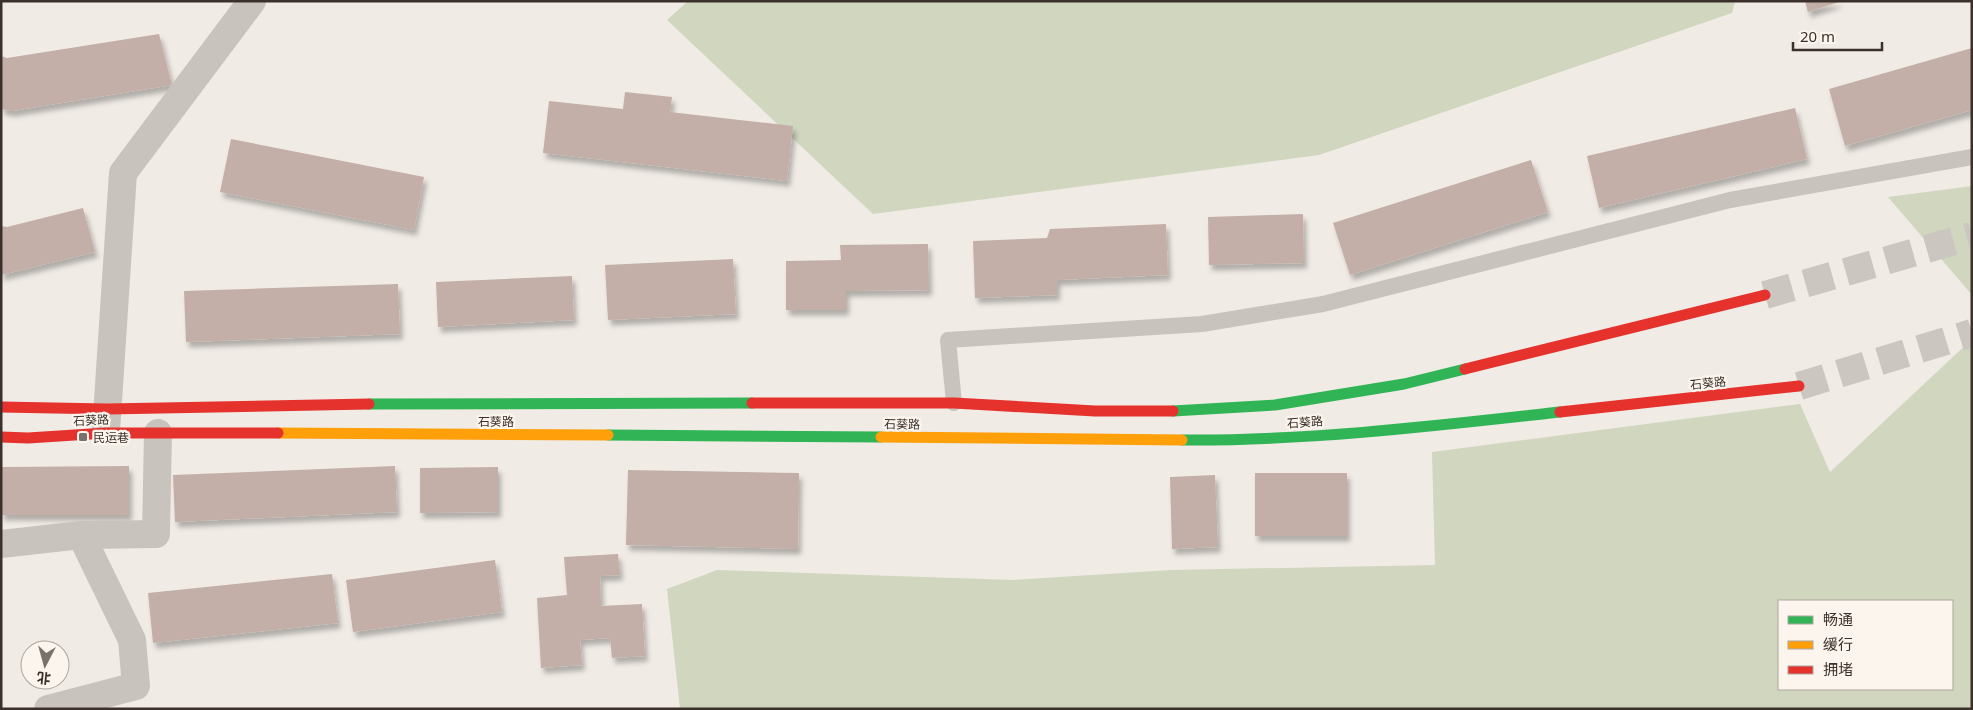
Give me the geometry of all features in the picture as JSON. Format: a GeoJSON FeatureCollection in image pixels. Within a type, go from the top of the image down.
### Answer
{"type":"FeatureCollection","features":[{"type":"Feature","properties":{"kind":"main road"},"geometry":{"type":"LineString","coordinates":[[1,407],[107,421],[404,402],[954,403],[1096,411],[1156,412],[1275,405],[1404,384],[1765,296]]}},
{"type":"Feature","properties":{"kind":"main road","name":"石葵路"},"geometry":{"type":"LineString","coordinates":[[1,437],[28,438],[107,421],[158,433],[1223,440],[1301,437],[1435,426],[1799,386]]}},
{"type":"Feature","properties":{"kind":"street"},"geometry":{"type":"LineString","coordinates":[[107,421],[123,173],[252,1]]}},
{"type":"Feature","properties":{"kind":"street"},"geometry":{"type":"LineString","coordinates":[[1,544],[81,535],[156,534],[158,433]]}},
{"type":"Feature","properties":{"kind":"street"},"geometry":{"type":"LineString","coordinates":[[48,709],[136,686],[132,640],[81,535]]}},
{"type":"Feature","properties":{"kind":"lane"},"geometry":{"type":"LineString","coordinates":[[954,403],[948,340],[1202,324],[1323,304],[1730,200],[1972,157]]}},
{"type":"Feature","properties":{"kind":"green space"},"geometry":{"type":"Polygon","coordinates":[[[688,1],[1735,1],[1732,13],[1319,155],[873,214],[667,20],[688,1]]]}},
{"type":"Feature","properties":{"kind":"green space"},"geometry":{"type":"Polygon","coordinates":[[[1972,186],[1972,295],[1888,197],[1972,186]]]}},
{"type":"Feature","properties":{"kind":"green space"},"geometry":{"type":"Polygon","coordinates":[[[1972,339],[1972,709],[680,709],[667,589],[717,570],[1013,580],[1171,570],[1435,565],[1432,452],[1800,404],[1830,472],[1972,339]]]}},
{"type":"Feature","properties":{"kind":"building"},"geometry":{"type":"Polygon","coordinates":[[[1805,1],[1839,1],[1839,2],[1808,12],[1805,1]]]}},
{"type":"Feature","properties":{"kind":"building"},"geometry":{"type":"Polygon","coordinates":[[[159,34],[172,85],[12,111],[1,109],[1,56],[7,58],[159,34]]]}},
{"type":"Feature","properties":{"kind":"building"},"geometry":{"type":"Polygon","coordinates":[[[1972,48],[1972,110],[1845,146],[1829,89],[1972,48]]]}},
{"type":"Feature","properties":{"kind":"building"},"geometry":{"type":"Polygon","coordinates":[[[625,92],[672,97],[670,112],[793,126],[787,181],[543,153],[549,101],[623,109],[625,92]]]}},
{"type":"Feature","properties":{"kind":"building"},"geometry":{"type":"Polygon","coordinates":[[[1795,108],[1807,159],[1599,208],[1587,156],[1795,108]]]}},
{"type":"Feature","properties":{"kind":"building"},"geometry":{"type":"Polygon","coordinates":[[[231,139],[424,177],[414,230],[220,192],[231,139]]]}},
{"type":"Feature","properties":{"kind":"building"},"geometry":{"type":"Polygon","coordinates":[[[1531,160],[1548,212],[1350,275],[1333,223],[1531,160]]]}},
{"type":"Feature","properties":{"kind":"building"},"geometry":{"type":"Polygon","coordinates":[[[83,208],[95,252],[1,275],[1,226],[7,227],[83,208]]]}},
{"type":"Feature","properties":{"kind":"building"},"geometry":{"type":"Polygon","coordinates":[[[1303,214],[1304,263],[1209,265],[1208,217],[1303,214]]]}},
{"type":"Feature","properties":{"kind":"building"},"geometry":{"type":"Polygon","coordinates":[[[1166,224],[1168,275],[1057,280],[1057,295],[975,298],[973,241],[1047,238],[1050,229],[1166,224]]]}},
{"type":"Feature","properties":{"kind":"building"},"geometry":{"type":"Polygon","coordinates":[[[928,244],[929,290],[846,291],[846,310],[786,310],[786,261],[841,260],[840,245],[928,244]]]}},
{"type":"Feature","properties":{"kind":"building"},"geometry":{"type":"Polygon","coordinates":[[[733,259],[736,314],[608,320],[605,265],[733,259]]]}},
{"type":"Feature","properties":{"kind":"building"},"geometry":{"type":"Polygon","coordinates":[[[572,276],[574,320],[438,327],[436,282],[572,276]]]}},
{"type":"Feature","properties":{"kind":"building"},"geometry":{"type":"Polygon","coordinates":[[[398,284],[400,334],[186,342],[184,291],[398,284]]]}},
{"type":"Feature","properties":{"kind":"building"},"geometry":{"type":"Polygon","coordinates":[[[129,466],[129,515],[1,515],[1,467],[129,466]]]}},
{"type":"Feature","properties":{"kind":"building"},"geometry":{"type":"Polygon","coordinates":[[[395,466],[397,512],[175,522],[173,475],[395,466]]]}},
{"type":"Feature","properties":{"kind":"building"},"geometry":{"type":"Polygon","coordinates":[[[498,467],[498,512],[420,513],[420,468],[498,467]]]}},
{"type":"Feature","properties":{"kind":"building"},"geometry":{"type":"Polygon","coordinates":[[[628,470],[799,473],[798,549],[626,545],[628,470]]]}},
{"type":"Feature","properties":{"kind":"building"},"geometry":{"type":"Polygon","coordinates":[[[1255,473],[1347,473],[1347,536],[1255,536],[1255,473]]]}},
{"type":"Feature","properties":{"kind":"building"},"geometry":{"type":"Polygon","coordinates":[[[1215,475],[1218,547],[1172,549],[1170,477],[1215,475]]]}},
{"type":"Feature","properties":{"kind":"building"},"geometry":{"type":"Polygon","coordinates":[[[618,554],[620,575],[600,576],[601,606],[642,604],[645,656],[612,658],[610,638],[580,640],[582,665],[541,668],[537,598],[567,595],[564,557],[618,554]]]}},
{"type":"Feature","properties":{"kind":"building"},"geometry":{"type":"Polygon","coordinates":[[[495,560],[502,612],[353,632],[346,580],[495,560]]]}},
{"type":"Feature","properties":{"kind":"building"},"geometry":{"type":"Polygon","coordinates":[[[332,574],[338,623],[153,643],[148,593],[332,574]]]}},
{"type":"Feature","properties":{"kind":"tunnel"},"geometry":{"type":"LineString","coordinates":[[1765,295],[1972,236]]}},
{"type":"Feature","properties":{"kind":"tunnel"},"geometry":{"type":"LineString","coordinates":[[1799,386],[1972,333]]}},
{"type":"Feature","properties":{"kind":"traffic: fast"},"geometry":{"type":"LineString","coordinates":[[1173,411],[1275,405],[1404,384],[1465,369]]}},
{"type":"Feature","properties":{"kind":"traffic: fast"},"geometry":{"type":"LineString","coordinates":[[369,404],[752,403]]}},
{"type":"Feature","properties":{"kind":"traffic: fast"},"geometry":{"type":"LineString","coordinates":[[1182,440],[1229,440],[1324,435],[1560,412]]}},
{"type":"Feature","properties":{"kind":"traffic: fast"},"geometry":{"type":"LineString","coordinates":[[608,435],[881,437]]}},
{"type":"Feature","properties":{"kind":"traffic: slow"},"geometry":{"type":"LineString","coordinates":[[278,433],[608,435]]}},
{"type":"Feature","properties":{"kind":"traffic: slow"},"geometry":{"type":"LineString","coordinates":[[881,437],[1182,440]]}},
{"type":"Feature","properties":{"kind":"traffic: jam"},"geometry":{"type":"LineString","coordinates":[[1465,369],[1765,295]]}},
{"type":"Feature","properties":{"kind":"traffic: jam"},"geometry":{"type":"LineString","coordinates":[[1560,412],[1799,386]]}},
{"type":"Feature","properties":{"kind":"traffic: jam"},"geometry":{"type":"LineString","coordinates":[[752,403],[954,403],[1095,411],[1173,411]]}},
{"type":"Feature","properties":{"kind":"traffic: jam"},"geometry":{"type":"LineString","coordinates":[[1,407],[107,409],[369,404]]}},
{"type":"Feature","properties":{"kind":"traffic: jam"},"geometry":{"type":"LineString","coordinates":[[1,437],[28,438],[106,433],[278,433]]}},
{"type":"Feature","properties":{"kind":"place","name":"民运巷"},"geometry":{"type":"Point","coordinates":[83,437]}}]}
